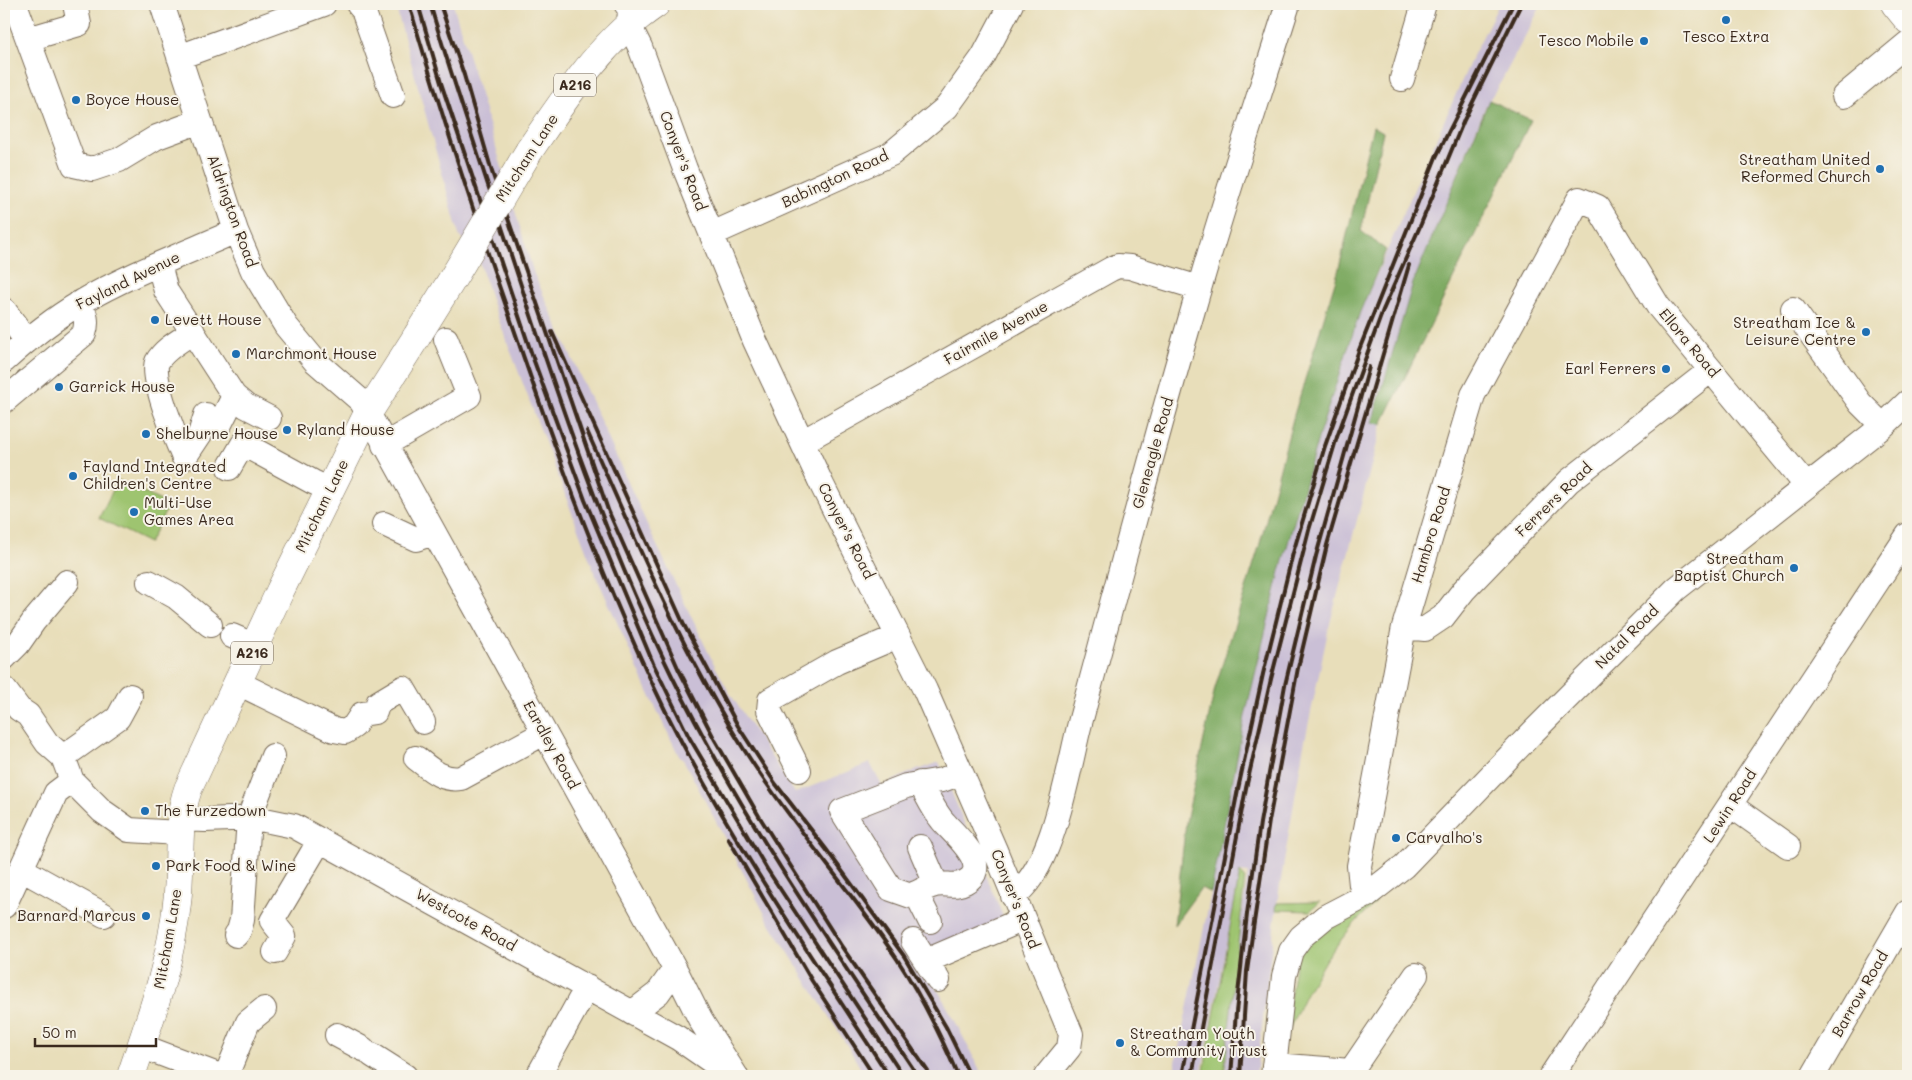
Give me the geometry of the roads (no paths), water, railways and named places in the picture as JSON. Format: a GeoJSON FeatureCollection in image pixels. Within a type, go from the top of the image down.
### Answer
{"type":"FeatureCollection","features":[{"type":"Feature","properties":{"kind":"main road","name":"Mitcham Lane"},"geometry":{"type":"LineString","coordinates":[[131,1076],[159,992],[172,936],[177,903],[180,826],[184,799],[191,780],[238,683],[244,641],[330,490],[368,413],[529,151],[588,66],[628,14],[656,4]]}},
{"type":"Feature","properties":{"kind":"main road"},"geometry":{"type":"LineString","coordinates":[[1895,4],[1908,20]]}},
{"type":"Feature","properties":{"kind":"street"},"geometry":{"type":"LineString","coordinates":[[15,4],[74,165],[92,169],[119,160],[157,136],[200,121]]}},
{"type":"Feature","properties":{"kind":"street"},"geometry":{"type":"LineString","coordinates":[[28,39],[79,24],[75,4]]}},
{"type":"Feature","properties":{"kind":"street","name":"Aldrington Road"},"geometry":{"type":"LineString","coordinates":[[162,4],[236,231],[253,271],[286,326],[316,361],[361,402],[368,413]]}},
{"type":"Feature","properties":{"kind":"street"},"geometry":{"type":"LineString","coordinates":[[179,57],[324,4]]}},
{"type":"Feature","properties":{"kind":"street"},"geometry":{"type":"LineString","coordinates":[[358,4],[363,10],[393,96]]}},
{"type":"Feature","properties":{"kind":"street","name":"Babington Road"},"geometry":{"type":"LineString","coordinates":[[712,234],[892,154],[947,107],[983,57],[1011,4]]}},
{"type":"Feature","properties":{"kind":"street","name":"Gleneagle Road"},"geometry":{"type":"LineString","coordinates":[[913,941],[932,970],[1010,925],[1023,889],[1032,877],[1054,832],[1077,735],[1199,288],[1288,4]]}},
{"type":"Feature","properties":{"kind":"street"},"geometry":{"type":"LineString","coordinates":[[1402,79],[1424,4]]}},
{"type":"Feature","properties":{"kind":"street","name":"Conyer's Road"},"geometry":{"type":"LineString","coordinates":[[628,14],[685,170],[755,341],[802,442],[925,690],[1071,1034],[1069,1048],[1046,1076]]}},
{"type":"Feature","properties":{"kind":"street"},"geometry":{"type":"LineString","coordinates":[[1844,96],[1908,43]]}},
{"type":"Feature","properties":{"kind":"street","name":"Ellora Road"},"geometry":{"type":"LineString","coordinates":[[1579,199],[1598,207],[1658,306],[1806,485]]}},
{"type":"Feature","properties":{"kind":"street","name":"Hambro Road"},"geometry":{"type":"LineString","coordinates":[[1367,895],[1361,884],[1359,866],[1404,627],[1473,395],[1579,199]]}},
{"type":"Feature","properties":{"kind":"street","name":"Fayland Avenue"},"geometry":{"type":"LineString","coordinates":[[4,361],[27,341],[79,303],[159,264],[236,231]]}},
{"type":"Feature","properties":{"kind":"street"},"geometry":{"type":"LineString","coordinates":[[159,264],[166,291],[234,396],[246,406],[269,418]]}},
{"type":"Feature","properties":{"kind":"street","name":"Fairmile Avenue"},"geometry":{"type":"LineString","coordinates":[[802,442],[1118,266],[1130,267],[1199,288]]}},
{"type":"Feature","properties":{"kind":"street"},"geometry":{"type":"LineString","coordinates":[[4,401],[84,334],[87,325],[85,312],[79,303]]}},
{"type":"Feature","properties":{"kind":"street"},"geometry":{"type":"LineString","coordinates":[[1793,309],[1860,402],[1883,426]]}},
{"type":"Feature","properties":{"kind":"street"},"geometry":{"type":"LineString","coordinates":[[4,310],[27,341]]}},
{"type":"Feature","properties":{"kind":"street"},"geometry":{"type":"LineString","coordinates":[[193,332],[162,355],[156,364],[156,374],[170,424],[184,458],[200,434],[206,415],[220,424],[234,396]]}},
{"type":"Feature","properties":{"kind":"street"},"geometry":{"type":"LineString","coordinates":[[384,445],[469,396],[446,339]]}},
{"type":"Feature","properties":{"kind":"street","name":"Ferrers Road"},"geometry":{"type":"LineString","coordinates":[[1404,627],[1425,629],[1443,617],[1464,590],[1569,482],[1711,370]]}},
{"type":"Feature","properties":{"kind":"street","name":"Natal Road"},"geometry":{"type":"LineString","coordinates":[[1274,1071],[1284,976],[1291,951],[1301,937],[1325,917],[1367,895],[1404,866],[1533,732],[1676,589],[1883,426],[1908,402]]}},
{"type":"Feature","properties":{"kind":"street","name":"Eardley Road"},"geometry":{"type":"LineString","coordinates":[[368,413],[675,969],[701,1022],[735,1076]]}},
{"type":"Feature","properties":{"kind":"street"},"geometry":{"type":"LineString","coordinates":[[229,468],[244,444],[330,490]]}},
{"type":"Feature","properties":{"kind":"street"},"geometry":{"type":"LineString","coordinates":[[384,524],[416,539],[433,533]]}},
{"type":"Feature","properties":{"kind":"street","name":"Lewin Road"},"geometry":{"type":"LineString","coordinates":[[1551,1076],[1908,535]]}},
{"type":"Feature","properties":{"kind":"street"},"geometry":{"type":"LineString","coordinates":[[4,658],[18,644],[34,621],[67,582]]}},
{"type":"Feature","properties":{"kind":"street"},"geometry":{"type":"LineString","coordinates":[[149,582],[176,597],[210,624]]}},
{"type":"Feature","properties":{"kind":"street"},"geometry":{"type":"LineString","coordinates":[[800,770],[769,710],[770,700],[837,662],[898,636]]}},
{"type":"Feature","properties":{"kind":"street"},"geometry":{"type":"LineString","coordinates":[[238,683],[334,730],[345,732],[354,726],[362,714],[375,712],[378,703],[403,688],[423,722]]}},
{"type":"Feature","properties":{"kind":"street"},"geometry":{"type":"LineString","coordinates":[[4,689],[11,700],[28,715],[47,743],[63,757],[72,782],[56,793],[4,906]]}},
{"type":"Feature","properties":{"kind":"street"},"geometry":{"type":"LineString","coordinates":[[63,757],[118,718],[130,696]]}},
{"type":"Feature","properties":{"kind":"street"},"geometry":{"type":"LineString","coordinates":[[416,758],[436,774],[450,780],[461,778],[544,733]]}},
{"type":"Feature","properties":{"kind":"street"},"geometry":{"type":"LineString","coordinates":[[236,936],[242,920],[249,818],[273,756]]}},
{"type":"Feature","properties":{"kind":"street"},"geometry":{"type":"LineString","coordinates":[[920,783],[941,819],[967,846],[974,867],[971,878],[964,883],[908,893],[891,889],[842,811],[889,792],[920,783],[942,780],[961,773]]}},
{"type":"Feature","properties":{"kind":"street","name":"Westcote Road"},"geometry":{"type":"LineString","coordinates":[[72,782],[102,812],[129,830],[180,826],[205,820],[249,818],[294,826],[678,1038],[735,1076]]}},
{"type":"Feature","properties":{"kind":"street"},"geometry":{"type":"LineString","coordinates":[[1730,805],[1788,846]]}},
{"type":"Feature","properties":{"kind":"street"},"geometry":{"type":"LineString","coordinates":[[276,952],[284,936],[272,921],[320,840]]}},
{"type":"Feature","properties":{"kind":"street"},"geometry":{"type":"LineString","coordinates":[[908,893],[920,847]]}},
{"type":"Feature","properties":{"kind":"street"},"geometry":{"type":"LineString","coordinates":[[20,869],[104,915]]}},
{"type":"Feature","properties":{"kind":"street"},"geometry":{"type":"LineString","coordinates":[[908,893],[930,921]]}},
{"type":"Feature","properties":{"kind":"street","name":"Barrow Road"},"geometry":{"type":"LineString","coordinates":[[1812,1076],[1908,912]]}},
{"type":"Feature","properties":{"kind":"street"},"geometry":{"type":"LineString","coordinates":[[632,1013],[658,993],[675,969]]}},
{"type":"Feature","properties":{"kind":"street"},"geometry":{"type":"LineString","coordinates":[[1274,1071],[1351,1071],[1416,975]]}},
{"type":"Feature","properties":{"kind":"street"},"geometry":{"type":"LineString","coordinates":[[538,1076],[587,987]]}},
{"type":"Feature","properties":{"kind":"street"},"geometry":{"type":"LineString","coordinates":[[226,1076],[248,1022],[264,1009]]}},
{"type":"Feature","properties":{"kind":"street"},"geometry":{"type":"LineString","coordinates":[[337,1035],[405,1076]]}},
{"type":"Feature","properties":{"kind":"street"},"geometry":{"type":"LineString","coordinates":[[141,1046],[220,1076]]}},
{"type":"Feature","properties":{"kind":"railway"},"geometry":{"type":"LineString","coordinates":[[409,4],[473,209],[549,428],[603,572],[644,666],[691,759],[744,852],[889,1076]]}},
{"type":"Feature","properties":{"kind":"railway"},"geometry":{"type":"LineString","coordinates":[[418,4],[441,83],[534,361],[585,500],[653,663],[689,737],[767,869],[903,1076]]}},
{"type":"Feature","properties":{"kind":"railway"},"geometry":{"type":"LineString","coordinates":[[430,4],[471,134],[567,421],[626,576],[648,626],[699,728],[757,830],[918,1076]]}},
{"type":"Feature","properties":{"kind":"railway"},"geometry":{"type":"LineString","coordinates":[[440,4],[464,75],[492,172],[608,510],[678,668],[715,740],[759,816],[842,947],[931,1076]]}},
{"type":"Feature","properties":{"kind":"railway"},"geometry":{"type":"LineString","coordinates":[[1182,1076],[1238,789],[1263,674],[1293,553],[1325,446],[1359,350],[1436,157],[1513,4]]}},
{"type":"Feature","properties":{"kind":"railway"},"geometry":{"type":"LineString","coordinates":[[1192,1076],[1246,788],[1271,679],[1309,530],[1337,437],[1383,310],[1464,120],[1521,4]]}},
{"type":"Feature","properties":{"kind":"railway"},"geometry":{"type":"LineString","coordinates":[[1240,1076],[1247,971],[1269,821],[1298,668],[1327,545],[1409,265]]}},
{"type":"Feature","properties":{"kind":"railway"},"geometry":{"type":"LineString","coordinates":[[552,332],[684,625],[738,726],[775,783],[904,956],[946,1027],[970,1076]]}},
{"type":"Feature","properties":{"kind":"railway"},"geometry":{"type":"LineString","coordinates":[[1231,1076],[1247,914],[1260,823],[1285,685],[1316,556],[1369,367]]}},
{"type":"Feature","properties":{"kind":"railway"},"geometry":{"type":"LineString","coordinates":[[587,431],[684,643],[729,725],[771,790],[897,959],[930,1016],[958,1076]]}},
{"type":"Feature","properties":{"kind":"railway"},"geometry":{"type":"LineString","coordinates":[[728,838],[812,981],[874,1076]]}},
{"type":"Feature","properties":{"kind":"place","name":"Tesco Extra"},"geometry":{"type":"Point","coordinates":[1726,20]}},
{"type":"Feature","properties":{"kind":"place","name":"Tesco Mobile"},"geometry":{"type":"Point","coordinates":[1644,41]}},
{"type":"Feature","properties":{"kind":"place","name":"Boyce House"},"geometry":{"type":"Point","coordinates":[76,100]}},
{"type":"Feature","properties":{"kind":"place","name":"Streatham United Reformed Church"},"geometry":{"type":"Point","coordinates":[1880,169]}},
{"type":"Feature","properties":{"kind":"place","name":"Levett House"},"geometry":{"type":"Point","coordinates":[155,320]}},
{"type":"Feature","properties":{"kind":"place","name":"Streatham Ice & Leisure Centre"},"geometry":{"type":"Point","coordinates":[1866,332]}},
{"type":"Feature","properties":{"kind":"place","name":"Marchmont House"},"geometry":{"type":"Point","coordinates":[236,354]}},
{"type":"Feature","properties":{"kind":"place","name":"Earl Ferrers"},"geometry":{"type":"Point","coordinates":[1666,369]}},
{"type":"Feature","properties":{"kind":"place","name":"Garrick House"},"geometry":{"type":"Point","coordinates":[59,387]}},
{"type":"Feature","properties":{"kind":"place","name":"Ryland House"},"geometry":{"type":"Point","coordinates":[287,430]}},
{"type":"Feature","properties":{"kind":"place","name":"Shelburne House"},"geometry":{"type":"Point","coordinates":[146,434]}},
{"type":"Feature","properties":{"kind":"place","name":"Fayland Integrated Children's Centre"},"geometry":{"type":"Point","coordinates":[73,476]}},
{"type":"Feature","properties":{"kind":"place","name":"Multi-Use Games Area"},"geometry":{"type":"Point","coordinates":[134,512]}},
{"type":"Feature","properties":{"kind":"place","name":"Streatham Baptist Church"},"geometry":{"type":"Point","coordinates":[1794,568]}},
{"type":"Feature","properties":{"kind":"place","name":"The Furzedown"},"geometry":{"type":"Point","coordinates":[145,811]}},
{"type":"Feature","properties":{"kind":"place","name":"Carvalho's"},"geometry":{"type":"Point","coordinates":[1396,838]}},
{"type":"Feature","properties":{"kind":"place","name":"Park Food & Wine"},"geometry":{"type":"Point","coordinates":[156,866]}},
{"type":"Feature","properties":{"kind":"place","name":"Barnard Marcus"},"geometry":{"type":"Point","coordinates":[146,916]}},
{"type":"Feature","properties":{"kind":"place","name":"Streatham Youth & Community Trust"},"geometry":{"type":"Point","coordinates":[1120,1043]}}]}
